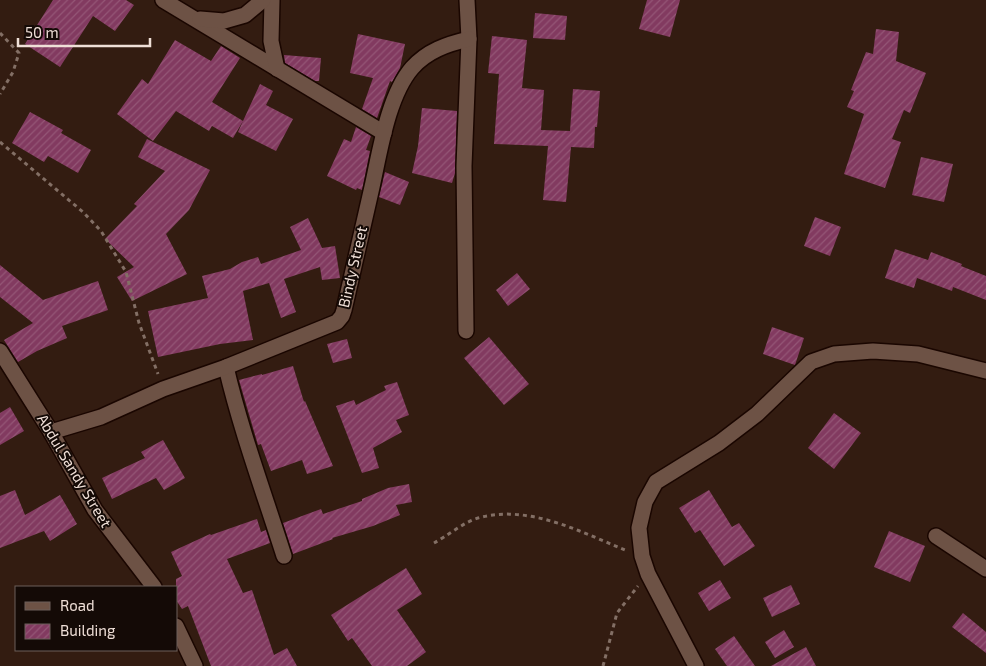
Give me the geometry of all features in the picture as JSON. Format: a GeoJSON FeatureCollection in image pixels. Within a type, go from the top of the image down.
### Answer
{"type":"FeatureCollection","features":[{"type":"Feature","properties":{"kind":"street"},"geometry":{"type":"LineString","coordinates":[[162,0],[384,133]]}},
{"type":"Feature","properties":{"kind":"street"},"geometry":{"type":"LineString","coordinates":[[196,19],[224,21],[245,15],[263,0]]}},
{"type":"Feature","properties":{"kind":"street"},"geometry":{"type":"LineString","coordinates":[[272,0],[271,41],[277,69]]}},
{"type":"Feature","properties":{"kind":"street"},"geometry":{"type":"LineString","coordinates":[[466,331],[464,166],[468,39],[467,0]]}},
{"type":"Feature","properties":{"kind":"street","name":"Bindy Street"},"geometry":{"type":"LineString","coordinates":[[51,432],[101,417],[164,388],[226,366],[337,322],[342,316],[387,120],[402,82],[425,57],[444,45],[468,39]]}},
{"type":"Feature","properties":{"kind":"street","name":"Abdul Sandy Street"},"geometry":{"type":"LineString","coordinates":[[0,350],[51,432],[95,510],[153,586]]}},
{"type":"Feature","properties":{"kind":"street"},"geometry":{"type":"LineString","coordinates":[[696,666],[648,574],[642,556],[639,528],[645,502],[656,482],[719,443],[749,420],[811,362],[834,354],[874,351],[918,354],[986,371]]}},
{"type":"Feature","properties":{"kind":"street"},"geometry":{"type":"LineString","coordinates":[[226,366],[243,431],[284,556]]}},
{"type":"Feature","properties":{"kind":"street"},"geometry":{"type":"LineString","coordinates":[[936,536],[986,569]]}},
{"type":"Feature","properties":{"kind":"street"},"geometry":{"type":"LineString","coordinates":[[178,632],[189,663]]}},
{"type":"Feature","properties":{"kind":"path"},"geometry":{"type":"LineString","coordinates":[[0,33],[19,53],[13,72],[0,94]]}},
{"type":"Feature","properties":{"kind":"path"},"geometry":{"type":"LineString","coordinates":[[0,142],[83,212],[101,231],[126,272],[139,323],[164,388]]}},
{"type":"Feature","properties":{"kind":"path"},"geometry":{"type":"LineString","coordinates":[[434,543],[476,519],[506,514],[554,521],[642,556]]}},
{"type":"Feature","properties":{"kind":"path"},"geometry":{"type":"LineString","coordinates":[[603,666],[617,613],[648,574]]}},
{"type":"Feature","properties":{"kind":"building"},"geometry":{"type":"Polygon","coordinates":[[[53,0],[126,0],[134,5],[115,31],[93,16],[60,67],[25,44],[53,0]]]}},
{"type":"Feature","properties":{"kind":"building"},"geometry":{"type":"Polygon","coordinates":[[[647,0],[680,0],[670,37],[639,29],[647,0]]]}},
{"type":"Feature","properties":{"kind":"building"},"geometry":{"type":"Polygon","coordinates":[[[535,13],[567,16],[565,40],[533,38],[535,13]]]}},
{"type":"Feature","properties":{"kind":"building"},"geometry":{"type":"Polygon","coordinates":[[[876,29],[899,32],[896,61],[926,73],[910,113],[904,110],[892,139],[901,142],[885,188],[844,174],[864,114],[847,107],[854,91],[851,90],[866,52],[873,54],[876,29]]]}},
{"type":"Feature","properties":{"kind":"building"},"geometry":{"type":"Polygon","coordinates":[[[358,34],[405,44],[400,68],[392,82],[390,81],[377,118],[362,109],[373,78],[350,73],[358,34]]]}},
{"type":"Feature","properties":{"kind":"building"},"geometry":{"type":"Polygon","coordinates":[[[492,36],[527,40],[522,88],[544,90],[541,130],[570,131],[573,89],[600,91],[594,148],[571,147],[566,202],[543,200],[548,146],[494,144],[499,74],[488,73],[492,36]]]}},
{"type":"Feature","properties":{"kind":"building"},"geometry":{"type":"Polygon","coordinates":[[[175,40],[211,61],[221,46],[240,58],[212,102],[243,121],[233,138],[212,126],[209,131],[176,111],[153,141],[117,114],[142,79],[148,84],[175,40]]]}},
{"type":"Feature","properties":{"kind":"building"},"geometry":{"type":"Polygon","coordinates":[[[284,55],[321,58],[319,81],[315,81],[285,63],[284,55]]]}},
{"type":"Feature","properties":{"kind":"building"},"geometry":{"type":"Polygon","coordinates":[[[260,84],[273,91],[266,105],[293,119],[276,151],[238,132],[260,84]]]}},
{"type":"Feature","properties":{"kind":"building"},"geometry":{"type":"Polygon","coordinates":[[[422,108],[457,111],[455,173],[452,183],[412,173],[418,146],[422,108]]]}},
{"type":"Feature","properties":{"kind":"building"},"geometry":{"type":"Polygon","coordinates":[[[30,112],[63,130],[61,133],[91,150],[78,173],[48,156],[44,162],[12,143],[30,112]]]}},
{"type":"Feature","properties":{"kind":"building"},"geometry":{"type":"Polygon","coordinates":[[[356,127],[371,136],[366,150],[370,151],[362,190],[357,188],[356,190],[327,176],[344,139],[351,142],[356,127]]]}},
{"type":"Feature","properties":{"kind":"building"},"geometry":{"type":"Polygon","coordinates":[[[147,139],[210,170],[189,210],[166,234],[187,274],[132,301],[117,277],[134,267],[105,239],[137,206],[134,204],[165,171],[138,157],[147,139]]]}},
{"type":"Feature","properties":{"kind":"building"},"geometry":{"type":"Polygon","coordinates":[[[921,157],[953,164],[944,202],[912,195],[921,157]]]}},
{"type":"Feature","properties":{"kind":"building"},"geometry":{"type":"Polygon","coordinates":[[[385,172],[409,182],[400,205],[379,197],[385,172]]]}},
{"type":"Feature","properties":{"kind":"building"},"geometry":{"type":"Polygon","coordinates":[[[815,217],[841,227],[830,256],[804,246],[815,217]]]}},
{"type":"Feature","properties":{"kind":"building"},"geometry":{"type":"Polygon","coordinates":[[[308,218],[322,248],[335,246],[340,278],[322,280],[320,267],[284,279],[296,312],[281,318],[269,283],[243,291],[253,340],[220,344],[158,357],[148,311],[208,298],[202,276],[230,269],[242,262],[258,257],[261,264],[301,250],[290,227],[308,218]]]}},
{"type":"Feature","properties":{"kind":"building"},"geometry":{"type":"Polygon","coordinates":[[[895,249],[928,260],[931,252],[986,276],[986,300],[953,287],[952,291],[917,278],[914,288],[885,278],[895,249]]]}},
{"type":"Feature","properties":{"kind":"building"},"geometry":{"type":"Polygon","coordinates":[[[0,265],[43,300],[98,281],[108,310],[62,326],[67,338],[37,351],[18,362],[4,340],[33,323],[0,297],[0,265]]]}},
{"type":"Feature","properties":{"kind":"building"},"geometry":{"type":"Polygon","coordinates":[[[517,273],[530,289],[508,306],[496,290],[517,273]]]}},
{"type":"Feature","properties":{"kind":"building"},"geometry":{"type":"Polygon","coordinates":[[[772,327],[804,338],[795,365],[763,354],[772,327]]]}},
{"type":"Feature","properties":{"kind":"building"},"geometry":{"type":"Polygon","coordinates":[[[489,337],[529,384],[504,405],[464,358],[489,337]]]}},
{"type":"Feature","properties":{"kind":"building"},"geometry":{"type":"Polygon","coordinates":[[[347,339],[352,358],[333,363],[327,344],[347,339]]]}},
{"type":"Feature","properties":{"kind":"building"},"geometry":{"type":"Polygon","coordinates":[[[293,366],[304,402],[333,466],[307,474],[302,460],[271,471],[261,444],[258,445],[239,380],[293,366]]]}},
{"type":"Feature","properties":{"kind":"building"},"geometry":{"type":"Polygon","coordinates":[[[397,382],[409,415],[396,420],[402,432],[373,448],[379,468],[362,473],[336,406],[354,400],[356,405],[386,390],[384,386],[397,382]]]}},
{"type":"Feature","properties":{"kind":"building"},"geometry":{"type":"Polygon","coordinates":[[[10,407],[24,431],[0,445],[0,413],[10,407]]]}},
{"type":"Feature","properties":{"kind":"building"},"geometry":{"type":"Polygon","coordinates":[[[834,413],[861,433],[834,469],[808,448],[834,413]]]}},
{"type":"Feature","properties":{"kind":"building"},"geometry":{"type":"Polygon","coordinates":[[[163,440],[185,478],[164,490],[156,478],[112,499],[102,478],[145,458],[141,452],[163,440]]]}},
{"type":"Feature","properties":{"kind":"building"},"geometry":{"type":"Polygon","coordinates":[[[409,484],[412,502],[396,505],[400,515],[373,526],[332,538],[293,554],[283,523],[321,509],[323,514],[362,501],[362,499],[388,488],[409,484]]]}},
{"type":"Feature","properties":{"kind":"building"},"geometry":{"type":"Polygon","coordinates":[[[15,490],[25,515],[60,495],[77,524],[50,541],[44,531],[0,548],[0,496],[15,490]]]}},
{"type":"Feature","properties":{"kind":"building"},"geometry":{"type":"Polygon","coordinates":[[[709,490],[732,527],[739,523],[755,546],[724,566],[700,530],[695,533],[679,508],[709,490]]]}},
{"type":"Feature","properties":{"kind":"building"},"geometry":{"type":"Polygon","coordinates":[[[257,519],[261,532],[266,530],[270,543],[227,559],[243,593],[252,590],[274,655],[287,648],[297,666],[211,666],[188,606],[182,609],[178,603],[176,579],[182,576],[171,552],[211,535],[257,519]]]}},
{"type":"Feature","properties":{"kind":"building"},"geometry":{"type":"Polygon","coordinates":[[[889,531],[925,546],[910,582],[874,567],[889,531]]]}},
{"type":"Feature","properties":{"kind":"building"},"geometry":{"type":"Polygon","coordinates":[[[406,568],[422,594],[397,610],[426,652],[407,666],[372,666],[352,638],[348,641],[331,615],[406,568]]]}},
{"type":"Feature","properties":{"kind":"building"},"geometry":{"type":"Polygon","coordinates":[[[720,580],[731,598],[709,611],[698,593],[720,580]]]}},
{"type":"Feature","properties":{"kind":"building"},"geometry":{"type":"Polygon","coordinates":[[[791,585],[800,604],[772,617],[763,598],[791,585]]]}},
{"type":"Feature","properties":{"kind":"building"},"geometry":{"type":"Polygon","coordinates":[[[963,613],[986,632],[986,653],[952,627],[963,613]]]}},
{"type":"Feature","properties":{"kind":"building"},"geometry":{"type":"Polygon","coordinates":[[[784,630],[794,647],[775,658],[765,642],[784,630]]]}},
{"type":"Feature","properties":{"kind":"building"},"geometry":{"type":"Polygon","coordinates":[[[734,636],[755,666],[727,666],[715,649],[734,636]]]}},
{"type":"Feature","properties":{"kind":"building"},"geometry":{"type":"Polygon","coordinates":[[[806,647],[816,666],[771,666],[806,647]]]}}]}
